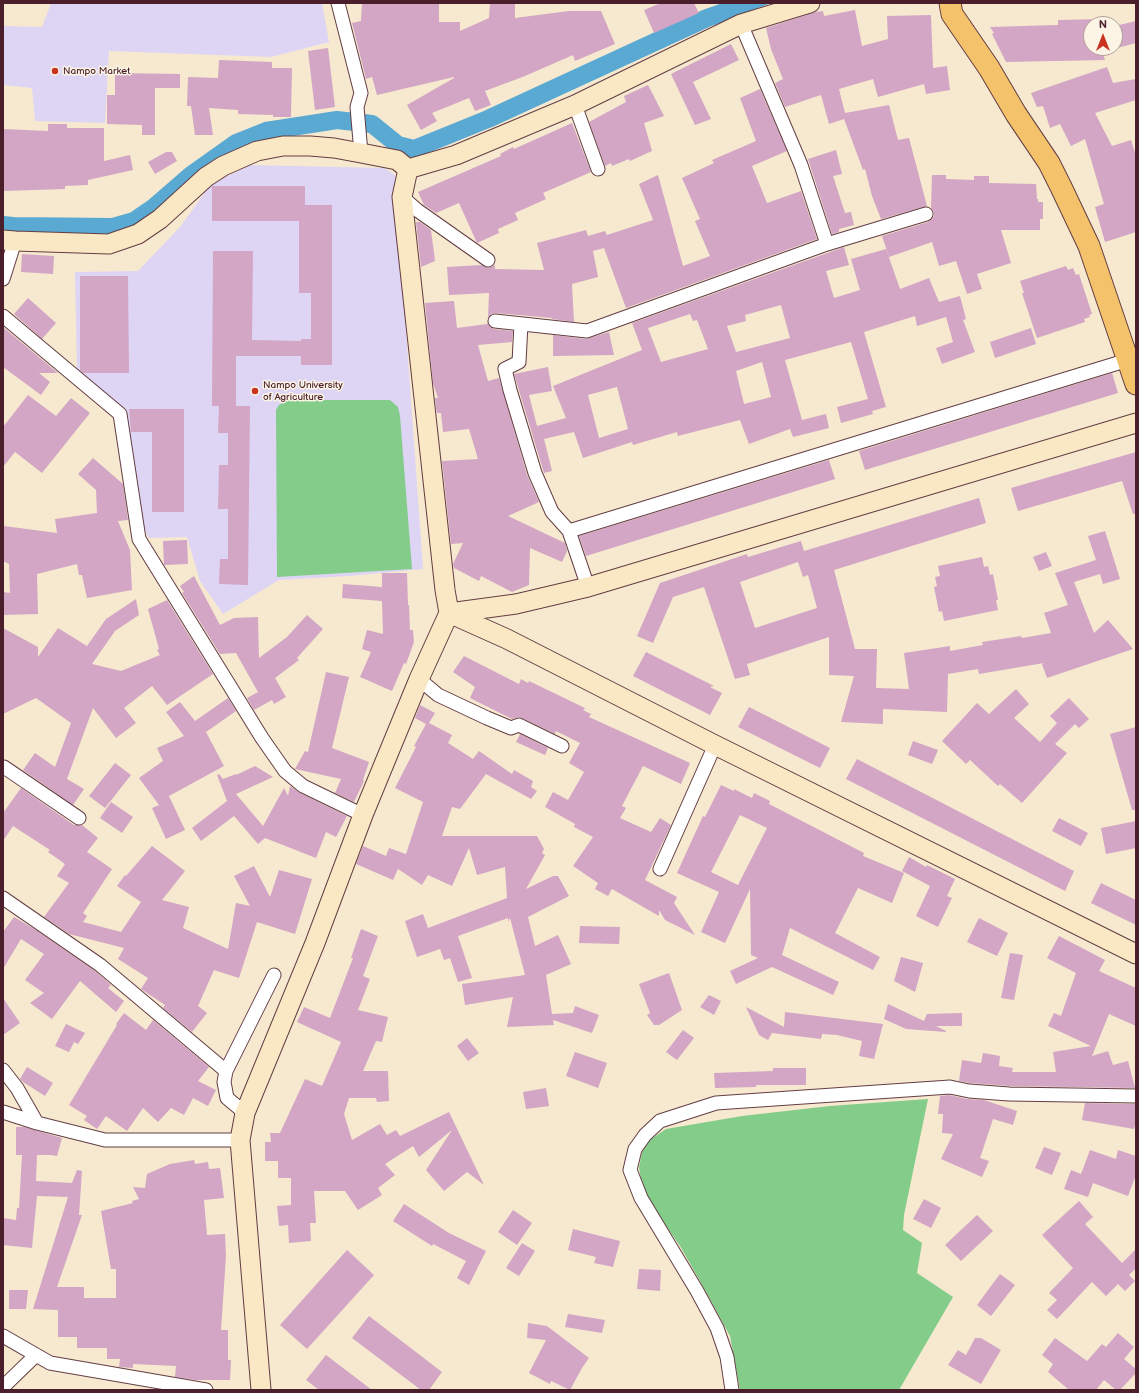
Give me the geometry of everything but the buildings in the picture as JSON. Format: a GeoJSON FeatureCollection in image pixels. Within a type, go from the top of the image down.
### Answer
{"type":"FeatureCollection","features":[{"type":"Feature","properties":{"kind":"main road"},"geometry":{"type":"LineString","coordinates":[[950,3],[952,14],[989,68],[1016,114],[1049,163],[1089,246],[1136,384]]}},
{"type":"Feature","properties":{"kind":"street"},"geometry":{"type":"LineString","coordinates":[[338,3],[361,93],[356,107],[359,144]]}},
{"type":"Feature","properties":{"kind":"street"},"geometry":{"type":"LineString","coordinates":[[408,169],[456,154],[574,105],[742,24],[810,3]]}},
{"type":"Feature","properties":{"kind":"street"},"geometry":{"type":"LineString","coordinates":[[742,24],[801,165],[827,244]]}},
{"type":"Feature","properties":{"kind":"street"},"geometry":{"type":"LineString","coordinates":[[574,105],[598,169]]}},
{"type":"Feature","properties":{"kind":"street"},"geometry":{"type":"LineString","coordinates":[[3,279],[9,240],[109,244],[138,234],[160,219],[206,177],[223,166],[257,151],[283,146],[334,148],[359,144],[397,160],[408,169]]}},
{"type":"Feature","properties":{"kind":"street"},"geometry":{"type":"LineString","coordinates":[[261,1390],[240,1140],[245,1113],[315,943],[362,815],[419,679],[449,613],[445,590],[402,197],[408,169]]}},
{"type":"Feature","properties":{"kind":"street"},"geometry":{"type":"LineString","coordinates":[[402,197],[417,210],[488,260]]}},
{"type":"Feature","properties":{"kind":"street"},"geometry":{"type":"LineString","coordinates":[[495,321],[587,331],[827,244],[926,214]]}},
{"type":"Feature","properties":{"kind":"street"},"geometry":{"type":"LineString","coordinates":[[3,316],[120,414],[139,539],[262,738],[285,771],[304,786],[362,815]]}},
{"type":"Feature","properties":{"kind":"street"},"geometry":{"type":"LineString","coordinates":[[521,324],[519,362],[505,369],[508,383],[535,473],[552,512],[568,531],[588,587]]}},
{"type":"Feature","properties":{"kind":"street"},"geometry":{"type":"LineString","coordinates":[[568,531],[1128,360]]}},
{"type":"Feature","properties":{"kind":"street"},"geometry":{"type":"LineString","coordinates":[[449,613],[516,604],[588,587],[1136,423]]}},
{"type":"Feature","properties":{"kind":"street"},"geometry":{"type":"LineString","coordinates":[[449,613],[507,639],[715,745],[1136,954]]}},
{"type":"Feature","properties":{"kind":"street"},"geometry":{"type":"LineString","coordinates":[[419,679],[438,695],[487,718],[511,728],[520,725],[562,746]]}},
{"type":"Feature","properties":{"kind":"street"},"geometry":{"type":"LineString","coordinates":[[660,869],[715,745]]}},
{"type":"Feature","properties":{"kind":"street"},"geometry":{"type":"LineString","coordinates":[[3,769],[4,767],[79,818]]}},
{"type":"Feature","properties":{"kind":"street"},"geometry":{"type":"LineString","coordinates":[[3,898],[100,965],[226,1071]]}},
{"type":"Feature","properties":{"kind":"street"},"geometry":{"type":"LineString","coordinates":[[245,1113],[227,1098],[224,1082],[226,1071],[274,975]]}},
{"type":"Feature","properties":{"kind":"street"},"geometry":{"type":"LineString","coordinates":[[3,1070],[17,1088],[37,1122]]}},
{"type":"Feature","properties":{"kind":"street"},"geometry":{"type":"LineString","coordinates":[[732,1390],[727,1357],[717,1328],[697,1291],[641,1198],[630,1170],[635,1149],[645,1135],[660,1120],[716,1103],[950,1087],[969,1091],[1009,1094],[1136,1096]]}},
{"type":"Feature","properties":{"kind":"street"},"geometry":{"type":"LineString","coordinates":[[3,1112],[105,1140],[240,1140]]}},
{"type":"Feature","properties":{"kind":"street"},"geometry":{"type":"LineString","coordinates":[[3,1336],[50,1363],[206,1390]]}},
{"type":"Feature","properties":{"kind":"street"},"geometry":{"type":"LineString","coordinates":[[3,1387],[36,1355]]}},
{"type":"Feature","properties":{"kind":"shaded area","name":"Nampo Market"},"geometry":{"type":"Polygon","coordinates":[[[51,3],[322,3],[329,42],[271,57],[109,51],[105,123],[35,121],[32,88],[3,85],[3,26],[42,27],[51,3]]]}},
{"type":"Feature","properties":{"kind":"shaded area","name":"Nampo University of Agriculture"},"geometry":{"type":"Polygon","coordinates":[[[250,165],[384,168],[395,175],[423,569],[350,576],[279,580],[223,614],[200,581],[187,537],[149,538],[144,529],[124,409],[77,373],[75,272],[138,271],[180,227],[211,184],[250,165]]]}},
{"type":"Feature","properties":{"kind":"green space"},"geometry":{"type":"Polygon","coordinates":[[[288,400],[390,400],[398,407],[400,416],[412,569],[277,577],[276,410],[279,405],[288,400]]]}},
{"type":"Feature","properties":{"kind":"green space"},"geometry":{"type":"Polygon","coordinates":[[[928,1099],[904,1215],[903,1230],[922,1243],[917,1273],[953,1297],[899,1390],[740,1390],[730,1336],[680,1246],[650,1203],[642,1184],[639,1168],[642,1152],[648,1141],[666,1129],[742,1116],[830,1106],[928,1099]]]}},
{"type":"Feature","properties":{"kind":"water"},"geometry":{"type":"Polygon","coordinates":[[[730,3],[771,3],[730,19],[724,6],[730,3]]]}},
{"type":"Feature","properties":{"kind":"waterway"},"geometry":{"type":"LineString","coordinates":[[3,225],[113,227],[134,221],[153,208],[191,175],[236,143],[266,131],[337,120],[372,124],[398,145],[414,149],[488,119],[707,18],[750,3]]}},
{"type":"Feature","properties":{"kind":"place","name":"Nampo Market"},"geometry":{"type":"Point","coordinates":[55,71]}},
{"type":"Feature","properties":{"kind":"place","name":"Nampo University of Agriculture"},"geometry":{"type":"Point","coordinates":[255,391]}}]}
